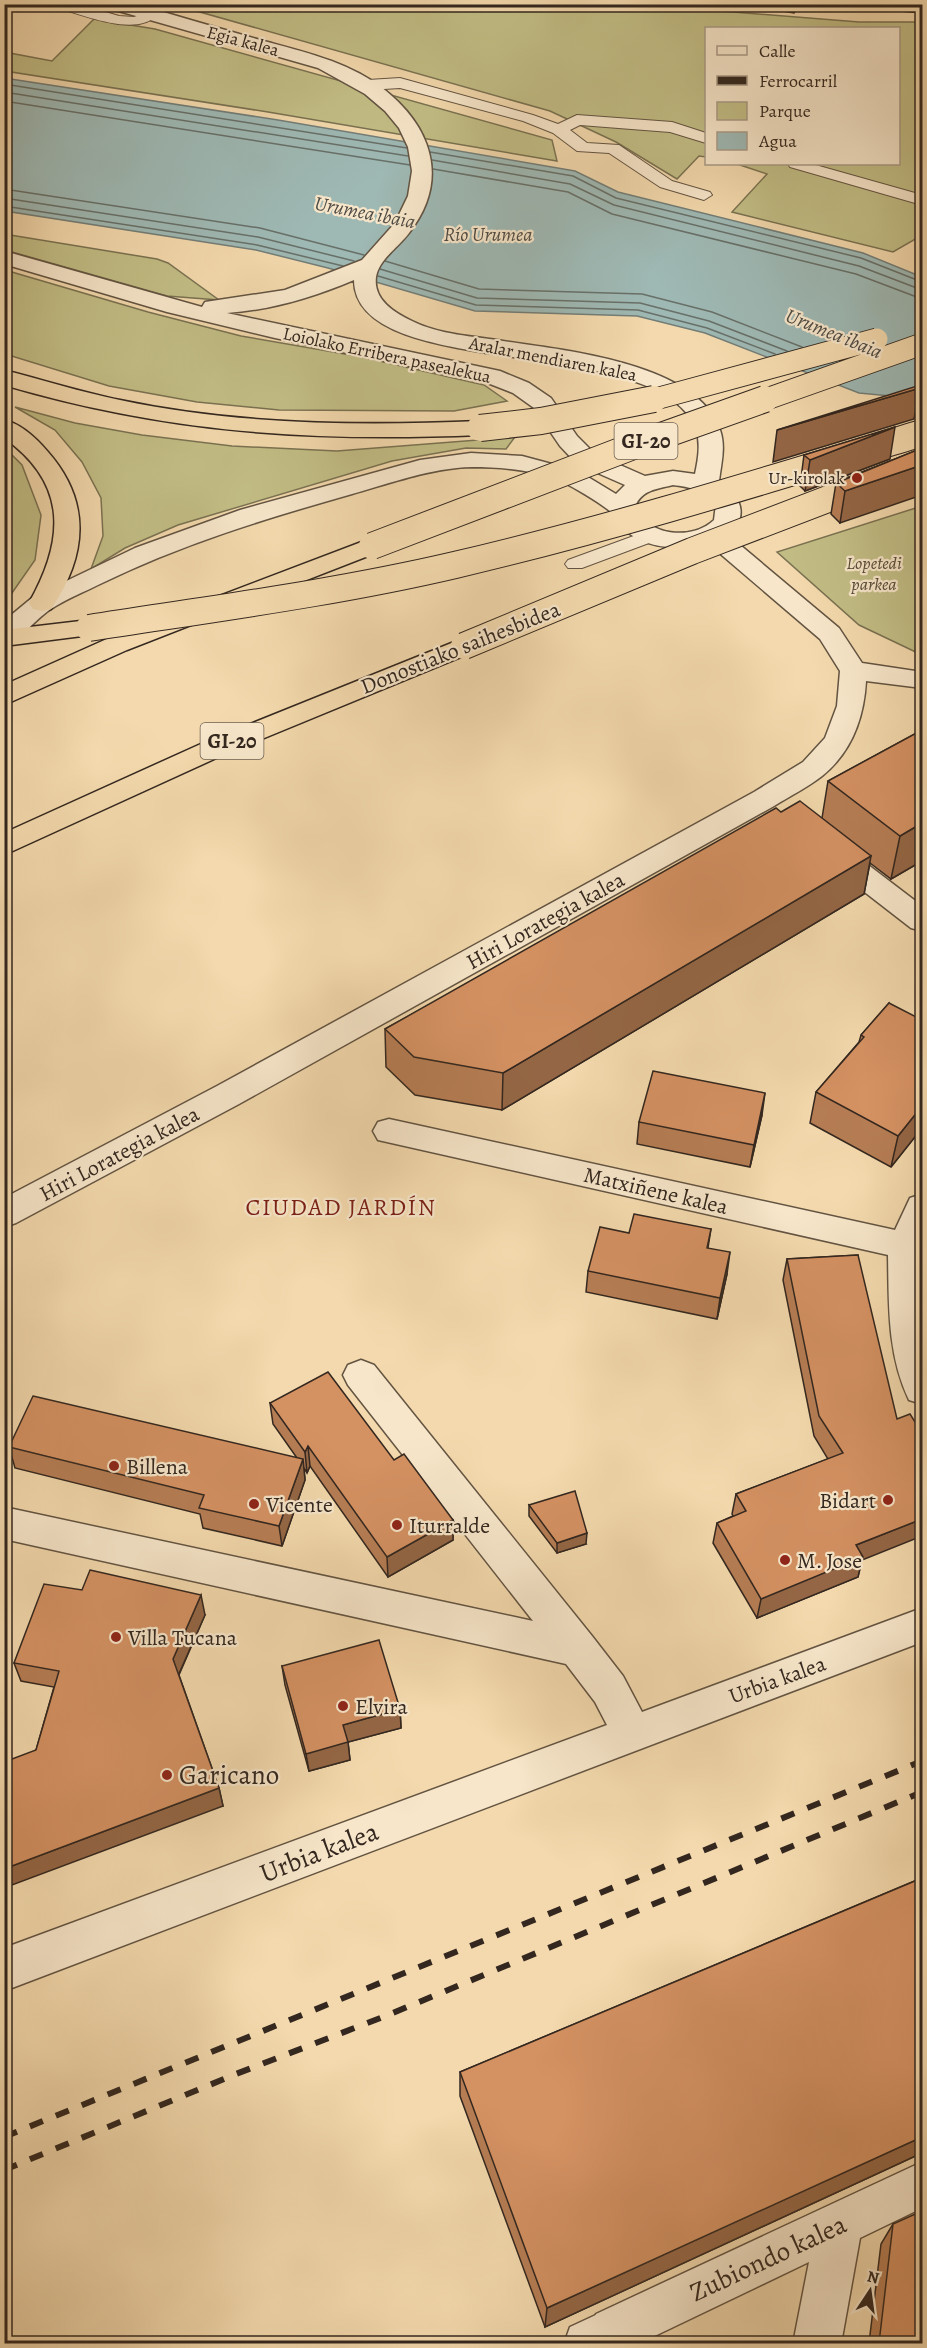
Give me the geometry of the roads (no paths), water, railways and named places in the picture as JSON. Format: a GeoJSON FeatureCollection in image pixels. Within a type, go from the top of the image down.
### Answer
{"type":"FeatureCollection","features":[{"type":"Feature","properties":{"kind":"highway"},"geometry":{"type":"LineString","coordinates":[[4,376],[80,399],[132,410],[233,425],[362,432],[480,428],[541,421],[640,404],[922,327]]}},
{"type":"Feature","properties":{"kind":"highway","name":"GI-20"},"geometry":{"type":"LineString","coordinates":[[4,696],[118,645],[636,445],[922,344]]}},
{"type":"Feature","properties":{"kind":"highway"},"geometry":{"type":"LineString","coordinates":[[4,427],[31,446],[46,462],[64,496],[68,524],[64,553],[42,603]]}},
{"type":"Feature","properties":{"kind":"highway"},"geometry":{"type":"LineString","coordinates":[[4,637],[89,628],[310,594],[454,565],[651,514],[922,433]]}},
{"type":"Feature","properties":{"kind":"highway","name":"Donostiako saihesbidea"},"geometry":{"type":"LineString","coordinates":[[4,845],[213,749],[692,550],[922,463]]}},
{"type":"Feature","properties":{"kind":"street","name":"Egia kalea"},"geometry":{"type":"LineString","coordinates":[[115,4],[325,64],[351,75],[396,109],[418,142],[422,165],[421,188],[415,206],[405,224],[369,266]]}},
{"type":"Feature","properties":{"kind":"street","name":"Loiolako Erribera pasealekua"},"geometry":{"type":"LineString","coordinates":[[4,257],[167,305],[276,331],[492,376],[521,388],[543,403],[568,441],[586,459],[642,484]]}},
{"type":"Feature","properties":{"kind":"street","name":"Loiolako Erribera pasealekua"},"geometry":{"type":"LineString","coordinates":[[167,305],[207,308],[239,306],[295,295],[369,266]]}},
{"type":"Feature","properties":{"kind":"street","name":"Aralar mendiaren kalea"},"geometry":{"type":"LineString","coordinates":[[369,266],[364,288],[380,311],[396,321],[431,335],[608,366],[630,372],[668,388],[694,409],[709,434],[711,447],[705,484]]}},
{"type":"Feature","properties":{"kind":"street"},"geometry":{"type":"LineString","coordinates":[[4,637],[42,603],[92,577],[196,532],[249,515],[445,462],[497,460],[547,468],[569,476],[622,508],[628,521],[637,530],[650,536],[682,541],[698,539],[712,534],[729,518],[726,499],[718,491],[705,484],[673,478],[642,484],[631,490],[622,508]]}},
{"type":"Feature","properties":{"kind":"street"},"geometry":{"type":"LineString","coordinates":[[712,534],[830,634],[853,671],[891,674],[922,680]]}},
{"type":"Feature","properties":{"kind":"street","name":"Hiri Lorategia kalea"},"geometry":{"type":"LineString","coordinates":[[4,1214],[774,807],[838,741],[851,706],[853,671]]}},
{"type":"Feature","properties":{"kind":"street"},"geometry":{"type":"LineString","coordinates":[[812,836],[922,921]]}},
{"type":"Feature","properties":{"kind":"street","name":"Matxiñene kalea"},"geometry":{"type":"LineString","coordinates":[[389,1131],[914,1247]]}},
{"type":"Feature","properties":{"kind":"street"},"geometry":{"type":"LineString","coordinates":[[922,1207],[914,1247],[907,1334],[922,1389]]}},
{"type":"Feature","properties":{"kind":"street"},"geometry":{"type":"LineString","coordinates":[[361,1376],[609,1689],[632,1733]]}},
{"type":"Feature","properties":{"kind":"street"},"geometry":{"type":"LineString","coordinates":[[4,1523],[578,1649]]}},
{"type":"Feature","properties":{"kind":"street","name":"Urbia kalea"},"geometry":{"type":"LineString","coordinates":[[4,1970],[922,1625]]}},
{"type":"Feature","properties":{"kind":"street","name":"Zubiondo kalea"},"geometry":{"type":"LineString","coordinates":[[600,2337],[922,2185]]}},
{"type":"Feature","properties":{"kind":"street"},"geometry":{"type":"LineString","coordinates":[[817,2343],[840,2223]]}},
{"type":"Feature","properties":{"kind":"lane"},"geometry":{"type":"LineString","coordinates":[[60,4],[118,20],[136,21],[150,15]]}},
{"type":"Feature","properties":{"kind":"lane"},"geometry":{"type":"LineString","coordinates":[[368,86],[406,84],[528,118],[559,130],[583,148],[613,148],[666,184],[704,195]]}},
{"type":"Feature","properties":{"kind":"lane"},"geometry":{"type":"LineString","coordinates":[[559,130],[577,120],[672,128],[705,138]]}},
{"type":"Feature","properties":{"kind":"lane"},"geometry":{"type":"LineString","coordinates":[[800,165],[922,200]]}},
{"type":"Feature","properties":{"kind":"lane"},"geometry":{"type":"LineString","coordinates":[[575,564],[650,536]]}},
{"type":"Feature","properties":{"kind":"water","name":"Río Urumea"},"geometry":{"type":"Polygon","coordinates":[[[4,78],[278,120],[575,171],[618,192],[863,253],[922,277],[922,399],[859,393],[705,333],[637,316],[475,311],[328,268],[256,250],[5,211],[4,78]]]}},
{"type":"Feature","properties":{"kind":"railway"},"geometry":{"type":"LineString","coordinates":[[4,2137],[922,1761]]}},
{"type":"Feature","properties":{"kind":"railway"},"geometry":{"type":"LineString","coordinates":[[4,2170],[236,2074],[388,2015],[922,1792]]}},
{"type":"Feature","properties":{"kind":"place","name":"Ur-kirolak"},"geometry":{"type":"Point","coordinates":[857,478]}},
{"type":"Feature","properties":{"kind":"place","name":"Billena"},"geometry":{"type":"Point","coordinates":[114,1466]}},
{"type":"Feature","properties":{"kind":"place","name":"Bidart"},"geometry":{"type":"Point","coordinates":[888,1500]}},
{"type":"Feature","properties":{"kind":"place","name":"Vicente"},"geometry":{"type":"Point","coordinates":[254,1504]}},
{"type":"Feature","properties":{"kind":"place","name":"Iturralde"},"geometry":{"type":"Point","coordinates":[397,1525]}},
{"type":"Feature","properties":{"kind":"place","name":"M. Jose"},"geometry":{"type":"Point","coordinates":[785,1560]}},
{"type":"Feature","properties":{"kind":"place","name":"Villa Tucana"},"geometry":{"type":"Point","coordinates":[116,1637]}},
{"type":"Feature","properties":{"kind":"place","name":"Elvira"},"geometry":{"type":"Point","coordinates":[343,1706]}},
{"type":"Feature","properties":{"kind":"place","name":"Garicano"},"geometry":{"type":"Point","coordinates":[167,1775]}},
{"type":"Feature","properties":{"kind":"district","name":"CIUDAD JARDÍN"},"geometry":{"type":"Point","coordinates":[341,1207]}},
{"type":"Feature","properties":{"kind":"water label","name":"Urumea ibaia"},"geometry":{"type":"Point","coordinates":[365,212]}},
{"type":"Feature","properties":{"kind":"water label","name":"Urumea ibaia"},"geometry":{"type":"Point","coordinates":[834,333]}},
{"type":"Feature","properties":{"kind":"park label","name":"Lopetedi parkea"},"geometry":{"type":"Point","coordinates":[874,573]}}]}
